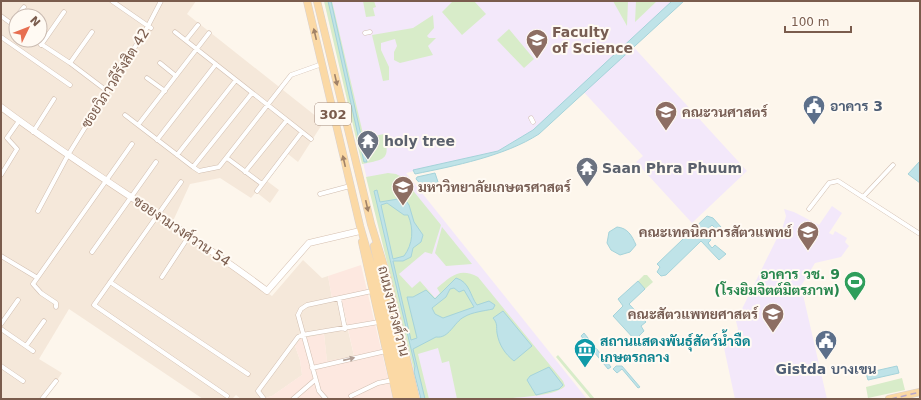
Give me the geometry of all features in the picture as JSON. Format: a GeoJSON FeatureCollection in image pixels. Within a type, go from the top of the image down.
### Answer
{"type":"FeatureCollection","features":[{"type":"Feature","properties":{"kind":"main road","name":"ถนนงามวงศ์วาน"},"geometry":{"type":"LineString","coordinates":[[307,1],[360,228],[375,278],[404,399]]}},
{"type":"Feature","properties":{"kind":"main road","name":"ถนนงามวงศ์วาน"},"geometry":{"type":"LineString","coordinates":[[318,1],[371,224],[387,276],[416,399]]}},
{"type":"Feature","properties":{"kind":"main road","name":"ถนนงามวงศ์วาน"},"geometry":{"type":"LineString","coordinates":[[371,224],[375,256],[409,399]]}},
{"type":"Feature","properties":{"kind":"main road","name":"ถนนงามวงศ์วาน"},"geometry":{"type":"LineString","coordinates":[[360,228],[363,254],[397,399]]}},
{"type":"Feature","properties":{"kind":"main road"},"geometry":{"type":"LineString","coordinates":[[890,399],[920,392]]}},
{"type":"Feature","properties":{"kind":"street"},"geometry":{"type":"LineString","coordinates":[[112,1],[150,27]]}},
{"type":"Feature","properties":{"kind":"street","name":"ซอยวิภาวดีรังสิต 42"},"geometry":{"type":"LineString","coordinates":[[38,211],[68,155],[107,91],[150,27],[161,1]]}},
{"type":"Feature","properties":{"kind":"street"},"geometry":{"type":"LineString","coordinates":[[48,36],[64,12]]}},
{"type":"Feature","properties":{"kind":"street"},"geometry":{"type":"LineString","coordinates":[[186,40],[198,26]]}},
{"type":"Feature","properties":{"kind":"street"},"geometry":{"type":"LineString","coordinates":[[70,63],[92,32]]}},
{"type":"Feature","properties":{"kind":"street"},"geometry":{"type":"LineString","coordinates":[[175,32],[311,139]]}},
{"type":"Feature","properties":{"kind":"street"},"geometry":{"type":"LineString","coordinates":[[138,125],[209,33]]}},
{"type":"Feature","properties":{"kind":"street"},"geometry":{"type":"LineString","coordinates":[[1,37],[70,85]]}},
{"type":"Feature","properties":{"kind":"street"},"geometry":{"type":"LineString","coordinates":[[47,48],[70,63],[107,91]]}},
{"type":"Feature","properties":{"kind":"street"},"geometry":{"type":"LineString","coordinates":[[160,63],[176,76]]}},
{"type":"Feature","properties":{"kind":"street"},"geometry":{"type":"LineString","coordinates":[[157,140],[216,64]]}},
{"type":"Feature","properties":{"kind":"street"},"geometry":{"type":"LineString","coordinates":[[125,115],[199,171],[219,167],[291,75],[322,64]]}},
{"type":"Feature","properties":{"kind":"street"},"geometry":{"type":"LineString","coordinates":[[147,78],[164,91]]}},
{"type":"Feature","properties":{"kind":"street"},"geometry":{"type":"LineString","coordinates":[[177,155],[236,80]]}},
{"type":"Feature","properties":{"kind":"street"},"geometry":{"type":"LineString","coordinates":[[193,167],[252,93]]}},
{"type":"Feature","properties":{"kind":"street"},"geometry":{"type":"LineString","coordinates":[[33,132],[54,99]]}},
{"type":"Feature","properties":{"kind":"street","name":"ซอยงามวงศ์วาน 54"},"geometry":{"type":"LineString","coordinates":[[1,107],[33,132],[158,214],[267,290],[309,243],[360,228]]}},
{"type":"Feature","properties":{"kind":"street"},"geometry":{"type":"LineString","coordinates":[[246,172],[287,120]]}},
{"type":"Feature","properties":{"kind":"street"},"geometry":{"type":"LineString","coordinates":[[1,175],[17,149],[7,138],[19,121]]}},
{"type":"Feature","properties":{"kind":"street"},"geometry":{"type":"LineString","coordinates":[[257,191],[302,132]]}},
{"type":"Feature","properties":{"kind":"street"},"geometry":{"type":"LineString","coordinates":[[56,307],[56,303],[34,287],[33,284],[36,277],[132,144]]}},
{"type":"Feature","properties":{"kind":"street"},"geometry":{"type":"LineString","coordinates":[[227,158],[262,184]]}},
{"type":"Feature","properties":{"kind":"street"},"geometry":{"type":"LineString","coordinates":[[92,252],[156,162]]}},
{"type":"Feature","properties":{"kind":"street"},"geometry":{"type":"LineString","coordinates":[[863,197],[893,165]]}},
{"type":"Feature","properties":{"kind":"street"},"geometry":{"type":"LineString","coordinates":[[809,209],[829,183],[832,181],[838,181],[920,234]]}},
{"type":"Feature","properties":{"kind":"street"},"geometry":{"type":"LineString","coordinates":[[180,182],[94,305],[227,396]]}},
{"type":"Feature","properties":{"kind":"street"},"geometry":{"type":"LineString","coordinates":[[320,194],[350,186]]}},
{"type":"Feature","properties":{"kind":"street"},"geometry":{"type":"LineString","coordinates":[[162,277],[189,236]]}},
{"type":"Feature","properties":{"kind":"street"},"geometry":{"type":"LineString","coordinates":[[1,256],[36,277]]}},
{"type":"Feature","properties":{"kind":"street"},"geometry":{"type":"LineString","coordinates":[[110,282],[248,374]]}},
{"type":"Feature","properties":{"kind":"street"},"geometry":{"type":"LineString","coordinates":[[326,399],[319,391],[315,380],[298,315],[301,309],[307,305],[372,291]]}},
{"type":"Feature","properties":{"kind":"street"},"geometry":{"type":"LineString","coordinates":[[339,299],[345,329]]}},
{"type":"Feature","properties":{"kind":"street"},"geometry":{"type":"LineString","coordinates":[[1,324],[18,300]]}},
{"type":"Feature","properties":{"kind":"street"},"geometry":{"type":"LineString","coordinates":[[26,346],[44,321]]}},
{"type":"Feature","properties":{"kind":"street"},"geometry":{"type":"LineString","coordinates":[[264,399],[258,391],[298,337],[302,335],[345,329],[379,322]]}},
{"type":"Feature","properties":{"kind":"street"},"geometry":{"type":"LineString","coordinates":[[1,329],[33,351]]}},
{"type":"Feature","properties":{"kind":"street"},"geometry":{"type":"LineString","coordinates":[[312,368],[386,351]]}},
{"type":"Feature","properties":{"kind":"street"},"geometry":{"type":"LineString","coordinates":[[1,366],[23,381]]}},
{"type":"Feature","properties":{"kind":"street"},"geometry":{"type":"LineString","coordinates":[[293,399],[315,380]]}},
{"type":"Feature","properties":{"kind":"street"},"geometry":{"type":"LineString","coordinates":[[351,396],[378,383],[393,380]]}},
{"type":"Feature","properties":{"kind":"street"},"geometry":{"type":"LineString","coordinates":[[42,399],[56,381]]}},
{"type":"Feature","properties":{"kind":"shaded area"},"geometry":{"type":"Polygon","coordinates":[[[1,1],[196,1],[187,14],[317,117],[321,126],[298,162],[288,154],[267,181],[279,190],[270,203],[256,192],[251,198],[220,178],[190,184],[173,221],[172,228],[272,296],[303,260],[322,278],[328,276],[332,298],[340,296],[354,356],[327,362],[324,334],[295,346],[300,360],[302,375],[272,396],[261,399],[241,399],[236,395],[232,399],[203,399],[69,309],[39,359],[62,373],[44,399],[1,399],[1,1]]]}},
{"type":"Feature","properties":{"kind":"shaded area","name":"มหาวิทยาลัยเกษตรศาสตร์"},"geometry":{"type":"Polygon","coordinates":[[[324,1],[672,1],[629,42],[747,171],[692,223],[636,162],[643,156],[580,88],[534,130],[498,151],[406,173],[587,399],[420,399],[324,1]]]}},
{"type":"Feature","properties":{"kind":"shaded area","name":"คณะสัตวแพทยศาสตร์"},"geometry":{"type":"Polygon","coordinates":[[[832,206],[842,213],[829,233],[833,235],[835,231],[847,238],[845,242],[849,246],[841,257],[815,263],[801,286],[827,399],[735,399],[724,348],[727,341],[732,340],[738,329],[736,321],[783,226],[786,216],[784,209],[794,212],[819,225],[832,206]]]}},
{"type":"Feature","properties":{"kind":"shaded area"},"geometry":{"type":"Polygon","coordinates":[[[361,265],[393,399],[261,399],[272,396],[302,375],[300,360],[295,346],[300,339],[324,334],[327,361],[354,356],[341,297],[332,298],[328,276],[361,265]]]}},
{"type":"Feature","properties":{"kind":"green space"},"geometry":{"type":"Polygon","coordinates":[[[324,1],[332,1],[364,138],[384,134],[387,149],[386,153],[382,159],[377,161],[362,164],[324,1]]]}},
{"type":"Feature","properties":{"kind":"green space"},"geometry":{"type":"Polygon","coordinates":[[[363,1],[374,1],[376,7],[373,8],[375,16],[366,17],[363,1]]]}},
{"type":"Feature","properties":{"kind":"green space"},"geometry":{"type":"Polygon","coordinates":[[[453,1],[474,1],[486,14],[462,35],[442,12],[453,1]]]}},
{"type":"Feature","properties":{"kind":"green space"},"geometry":{"type":"Polygon","coordinates":[[[613,1],[628,1],[627,26],[613,1]]]}},
{"type":"Feature","properties":{"kind":"green space"},"geometry":{"type":"Polygon","coordinates":[[[636,1],[657,1],[635,22],[636,1]]]}},
{"type":"Feature","properties":{"kind":"green space"},"geometry":{"type":"Polygon","coordinates":[[[433,15],[434,28],[427,36],[429,38],[436,38],[428,46],[433,55],[400,63],[394,60],[394,52],[397,46],[395,39],[381,43],[381,50],[389,67],[389,80],[383,81],[372,35],[413,28],[433,15]]]}},
{"type":"Feature","properties":{"kind":"green space"},"geometry":{"type":"Polygon","coordinates":[[[509,29],[534,59],[524,68],[497,40],[509,29]]]}},
{"type":"Feature","properties":{"kind":"green space"},"geometry":{"type":"Polygon","coordinates":[[[388,173],[396,174],[402,177],[441,225],[432,254],[425,252],[399,274],[412,288],[420,281],[435,298],[440,293],[437,288],[456,274],[466,273],[478,277],[563,381],[565,386],[558,391],[546,394],[515,398],[457,399],[449,361],[442,363],[438,348],[418,354],[429,399],[421,399],[366,177],[388,173]]]}},
{"type":"Feature","properties":{"kind":"green space"},"geometry":{"type":"Polygon","coordinates":[[[442,227],[472,264],[446,266],[435,253],[442,227]]]}},
{"type":"Feature","properties":{"kind":"green space"},"geometry":{"type":"Polygon","coordinates":[[[644,275],[647,275],[653,282],[645,289],[638,281],[644,275]]]}},
{"type":"Feature","properties":{"kind":"green space"},"geometry":{"type":"Polygon","coordinates":[[[558,355],[595,399],[591,399],[556,357],[558,355]]]}},
{"type":"Feature","properties":{"kind":"green space"},"geometry":{"type":"Polygon","coordinates":[[[902,378],[905,390],[868,398],[866,387],[902,378]]]}},
{"type":"Feature","properties":{"kind":"water"},"geometry":{"type":"Polygon","coordinates":[[[328,1],[331,1],[367,162],[364,162],[328,1]]]}},
{"type":"Feature","properties":{"kind":"water"},"geometry":{"type":"Polygon","coordinates":[[[672,1],[684,1],[539,134],[526,142],[495,154],[462,164],[415,174],[413,170],[498,151],[533,130],[672,1]]]}},
{"type":"Feature","properties":{"kind":"water"},"geometry":{"type":"Polygon","coordinates":[[[920,161],[920,183],[908,174],[920,161]]]}},
{"type":"Feature","properties":{"kind":"water"},"geometry":{"type":"Polygon","coordinates":[[[435,173],[438,182],[427,191],[416,179],[417,177],[435,173]]]}},
{"type":"Feature","properties":{"kind":"water"},"geometry":{"type":"Polygon","coordinates":[[[377,190],[380,202],[404,198],[409,205],[414,222],[423,235],[421,242],[413,248],[411,257],[403,261],[393,261],[411,340],[417,338],[407,297],[413,297],[426,290],[435,299],[456,278],[461,280],[467,286],[477,305],[489,301],[495,305],[493,309],[467,315],[460,319],[448,333],[441,337],[436,337],[413,349],[425,399],[421,399],[414,372],[415,366],[374,191],[377,190]],[[387,203],[381,205],[393,259],[404,256],[411,241],[412,231],[408,215],[404,215],[387,203]],[[454,288],[450,289],[446,297],[432,308],[435,314],[443,318],[474,307],[464,290],[459,292],[454,288]]]}},
{"type":"Feature","properties":{"kind":"water"},"geometry":{"type":"Polygon","coordinates":[[[707,216],[713,218],[721,227],[717,230],[712,225],[704,232],[711,240],[708,243],[712,248],[715,245],[726,254],[719,260],[701,241],[666,275],[661,276],[657,272],[660,267],[657,264],[707,216]]]}},
{"type":"Feature","properties":{"kind":"water"},"geometry":{"type":"Polygon","coordinates":[[[617,227],[627,231],[633,239],[636,245],[630,252],[620,255],[611,250],[607,243],[609,232],[617,227]]]}},
{"type":"Feature","properties":{"kind":"water"},"geometry":{"type":"Polygon","coordinates":[[[638,281],[645,289],[629,304],[646,322],[641,326],[644,331],[635,340],[613,316],[623,306],[618,299],[638,281]]]}},
{"type":"Feature","properties":{"kind":"water"},"geometry":{"type":"Polygon","coordinates":[[[503,311],[532,346],[514,361],[505,352],[501,345],[495,320],[493,318],[503,311]]]}},
{"type":"Feature","properties":{"kind":"water"},"geometry":{"type":"Polygon","coordinates":[[[584,333],[611,367],[608,369],[581,336],[584,333]]]}},
{"type":"Feature","properties":{"kind":"water"},"geometry":{"type":"Polygon","coordinates":[[[616,366],[622,366],[640,387],[638,388],[622,369],[617,373],[613,369],[616,366]]]}},
{"type":"Feature","properties":{"kind":"water"},"geometry":{"type":"Polygon","coordinates":[[[897,366],[899,373],[868,380],[866,373],[897,366]]]}},
{"type":"Feature","properties":{"kind":"water"},"geometry":{"type":"Polygon","coordinates":[[[549,367],[563,385],[559,389],[536,395],[527,380],[530,376],[549,367]]]}},
{"type":"Feature","properties":{"kind":"railway"},"geometry":{"type":"LineString","coordinates":[[891,399],[920,392]]}},
{"type":"Feature","properties":{"kind":"place","name":"Faculty of Science"},"geometry":{"type":"Point","coordinates":[537,60]}},
{"type":"Feature","properties":{"kind":"place","name":"อาคาร 3"},"geometry":{"type":"Point","coordinates":[814,126]}},
{"type":"Feature","properties":{"kind":"place","name":"คณะวนศาสตร์"},"geometry":{"type":"Point","coordinates":[666,132]}},
{"type":"Feature","properties":{"kind":"place","name":"holy tree"},"geometry":{"type":"Point","coordinates":[368,160]}},
{"type":"Feature","properties":{"kind":"place","name":"Saan Phra Phuum"},"geometry":{"type":"Point","coordinates":[587,188]}},
{"type":"Feature","properties":{"kind":"place","name":"มหาวิทยาลัยเกษตรศาสตร์"},"geometry":{"type":"Point","coordinates":[403,206]}},
{"type":"Feature","properties":{"kind":"place","name":"คณะเทคนิคการสัตวแพทย์"},"geometry":{"type":"Point","coordinates":[808,252]}},
{"type":"Feature","properties":{"kind":"place","name":"อาคาร วช. 9 (โรงยิมจิตต์มิตรภาพ)"},"geometry":{"type":"Point","coordinates":[855,302]}},
{"type":"Feature","properties":{"kind":"place","name":"คณะสัตวแพทยศาสตร์"},"geometry":{"type":"Point","coordinates":[773,334]}},
{"type":"Feature","properties":{"kind":"place","name":"Gistda บางเขน"},"geometry":{"type":"Point","coordinates":[826,360]}},
{"type":"Feature","properties":{"kind":"place","name":"สถานแสดงพันธุ์สัตว์น้ำจืด เกษตรกลาง"},"geometry":{"type":"Point","coordinates":[585,368]}}]}
